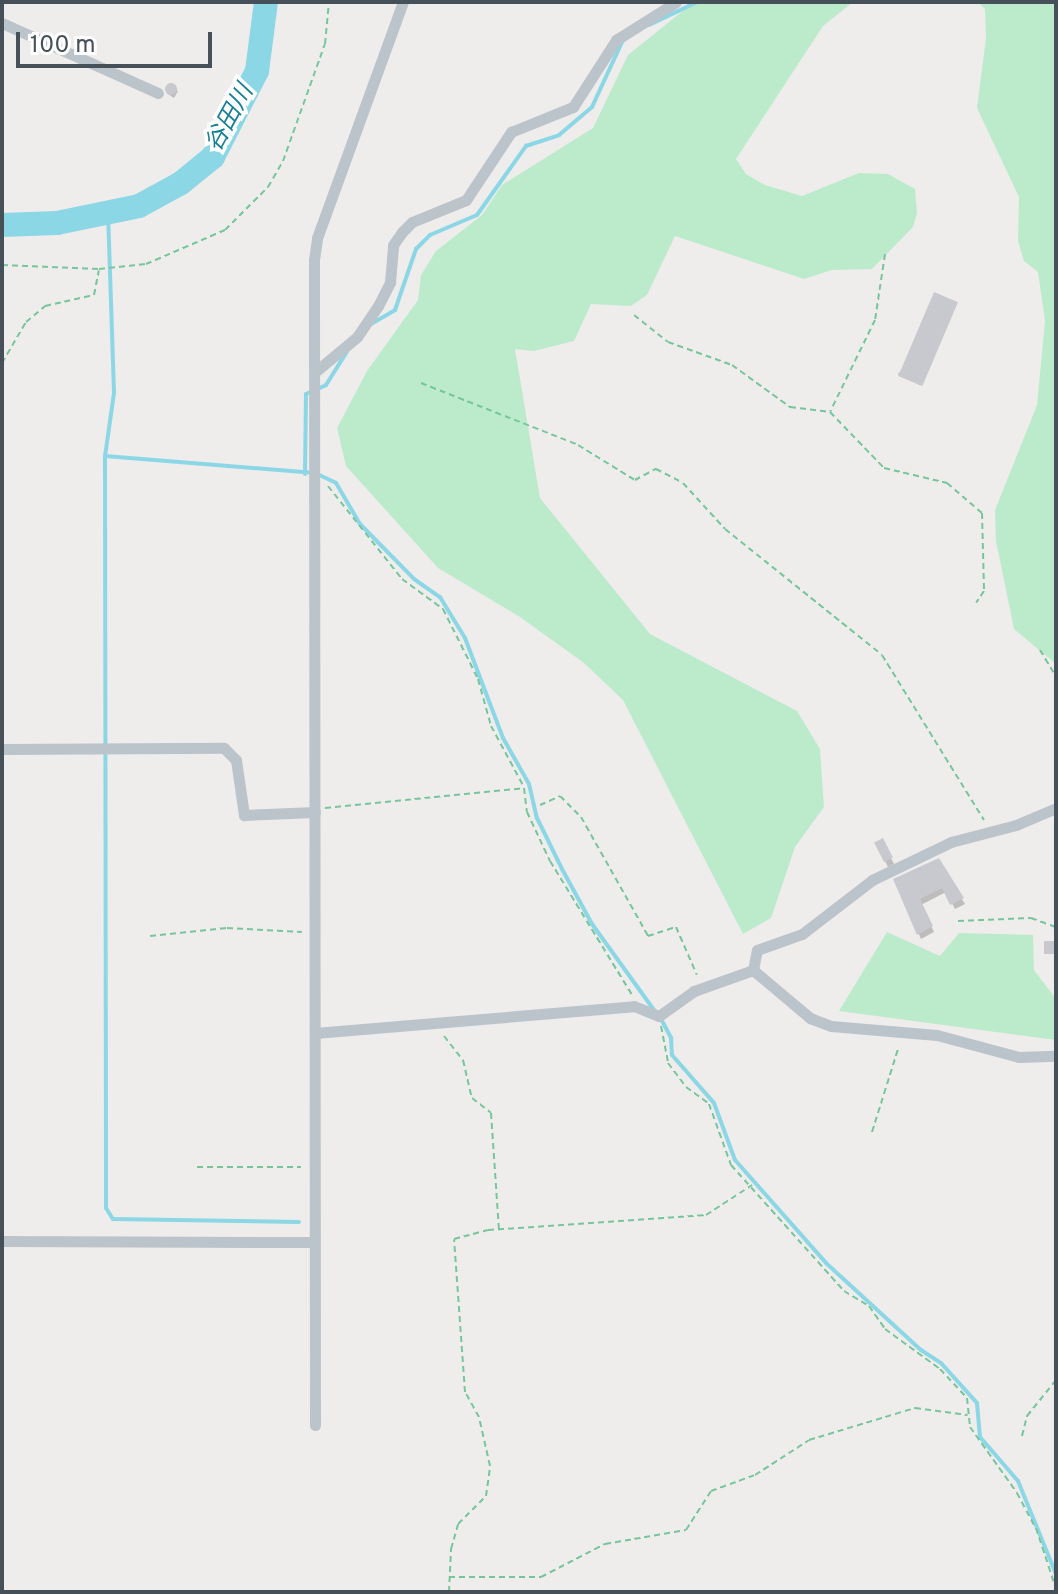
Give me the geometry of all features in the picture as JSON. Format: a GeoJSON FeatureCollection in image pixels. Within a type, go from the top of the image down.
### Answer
{"type":"FeatureCollection","features":[{"type":"Feature","properties":{"kind":"street"},"geometry":{"type":"LineString","coordinates":[[315,1425],[317,238],[403,2]]}},
{"type":"Feature","properties":{"kind":"street"},"geometry":{"type":"LineString","coordinates":[[315,372],[357,337],[378,306],[390,282],[393,245],[402,232],[412,222],[466,200],[511,132],[573,107],[616,40],[676,2]]}},
{"type":"Feature","properties":{"kind":"street"},"geometry":{"type":"LineString","coordinates":[[2,23],[158,93]]}},
{"type":"Feature","properties":{"kind":"street"},"geometry":{"type":"LineString","coordinates":[[2,749],[224,748],[236,760],[244,815],[315,812]]}},
{"type":"Feature","properties":{"kind":"street"},"geometry":{"type":"LineString","coordinates":[[753,970],[757,950],[802,934],[872,880],[951,842],[1056,808]]}},
{"type":"Feature","properties":{"kind":"street"},"geometry":{"type":"LineString","coordinates":[[315,1033],[638,1006],[657,1016],[702,987],[753,970]]}},
{"type":"Feature","properties":{"kind":"street"},"geometry":{"type":"LineString","coordinates":[[753,970],[820,1023],[945,1037],[1007,1055],[1056,1056]]}},
{"type":"Feature","properties":{"kind":"street"},"geometry":{"type":"LineString","coordinates":[[2,1241],[313,1242]]}},
{"type":"Feature","properties":{"kind":"path"},"geometry":{"type":"LineString","coordinates":[[2,265],[99,269],[146,264],[198,245],[225,230],[268,187],[306,110],[325,44],[329,2]]}},
{"type":"Feature","properties":{"kind":"path"},"geometry":{"type":"LineString","coordinates":[[830,412],[875,320],[885,254]]}},
{"type":"Feature","properties":{"kind":"path"},"geometry":{"type":"LineString","coordinates":[[2,363],[26,322],[45,306],[94,295],[99,269]]}},
{"type":"Feature","properties":{"kind":"path"},"geometry":{"type":"LineString","coordinates":[[634,315],[668,342],[732,365],[790,407],[830,412],[884,468],[947,483],[982,513],[984,591],[976,603]]}},
{"type":"Feature","properties":{"kind":"path"},"geometry":{"type":"LineString","coordinates":[[421,383],[578,445],[635,480],[656,469],[683,483],[725,529],[882,655],[991,831]]}},
{"type":"Feature","properties":{"kind":"path"},"geometry":{"type":"LineString","coordinates":[[315,483],[333,490],[402,579],[443,609],[478,679],[489,722],[524,788],[527,812],[550,861],[638,1006]]}},
{"type":"Feature","properties":{"kind":"path"},"geometry":{"type":"LineString","coordinates":[[1040,650],[1056,677]]}},
{"type":"Feature","properties":{"kind":"path"},"geometry":{"type":"LineString","coordinates":[[315,812],[524,788]]}},
{"type":"Feature","properties":{"kind":"path"},"geometry":{"type":"LineString","coordinates":[[540,805],[560,796],[581,817],[648,936],[678,929],[702,987]]}},
{"type":"Feature","properties":{"kind":"path"},"geometry":{"type":"LineString","coordinates":[[958,921],[1031,918],[1056,927]]}},
{"type":"Feature","properties":{"kind":"path"},"geometry":{"type":"LineString","coordinates":[[150,936],[227,928],[315,932]]}},
{"type":"Feature","properties":{"kind":"path"},"geometry":{"type":"LineString","coordinates":[[657,1016],[668,1063],[686,1087],[709,1104],[731,1165],[753,1184],[762,1202],[844,1291],[869,1306],[885,1329],[940,1369],[967,1398],[970,1427],[1001,1467],[1036,1528],[1056,1589]]}},
{"type":"Feature","properties":{"kind":"path"},"geometry":{"type":"LineString","coordinates":[[443,1023],[445,1036],[463,1060],[472,1098],[491,1113],[499,1231]]}},
{"type":"Feature","properties":{"kind":"path"},"geometry":{"type":"LineString","coordinates":[[872,1132],[902,1033]]}},
{"type":"Feature","properties":{"kind":"path"},"geometry":{"type":"LineString","coordinates":[[197,1167],[314,1166]]}},
{"type":"Feature","properties":{"kind":"path"},"geometry":{"type":"LineString","coordinates":[[449,1592],[458,1524],[486,1496],[490,1466],[479,1417],[465,1392],[454,1239],[499,1231],[706,1215],[753,1184]]}},
{"type":"Feature","properties":{"kind":"path"},"geometry":{"type":"LineString","coordinates":[[1022,1436],[1027,1416],[1056,1380]]}},
{"type":"Feature","properties":{"kind":"path"},"geometry":{"type":"LineString","coordinates":[[449,1577],[541,1577],[605,1544],[686,1530],[711,1491],[755,1475],[809,1440],[915,1408],[948,1409],[969,1416]]}},
{"type":"Feature","properties":{"kind":"green space"},"geometry":{"type":"Polygon","coordinates":[[[694,2],[853,2],[823,26],[736,159],[746,174],[765,185],[802,196],[859,173],[888,174],[915,189],[917,213],[913,227],[872,269],[832,270],[804,279],[675,236],[647,295],[631,306],[591,304],[574,341],[534,351],[515,349],[540,498],[650,634],[797,711],[820,749],[824,807],[795,847],[771,918],[743,934],[623,700],[584,663],[520,617],[438,568],[346,466],[337,428],[367,371],[418,300],[421,275],[436,251],[482,215],[502,185],[593,128],[628,55],[694,2]]]}},
{"type":"Feature","properties":{"kind":"green space"},"geometry":{"type":"Polygon","coordinates":[[[978,2],[1056,2],[1056,664],[1014,629],[996,541],[995,510],[1037,405],[1045,321],[1038,272],[1024,261],[1018,241],[1019,197],[977,108],[986,38],[985,9],[978,2]]]}},
{"type":"Feature","properties":{"kind":"green space"},"geometry":{"type":"Polygon","coordinates":[[[887,932],[940,956],[959,933],[1033,935],[1034,970],[1056,999],[1056,1040],[839,1011],[887,932]]]}},
{"type":"Feature","properties":{"kind":"building"},"geometry":{"type":"Polygon","coordinates":[[[171,83],[177,89],[171,95],[165,89],[171,83]]]}},
{"type":"Feature","properties":{"kind":"building"},"geometry":{"type":"Polygon","coordinates":[[[934,292],[958,302],[922,386],[898,376],[934,292]]]}},
{"type":"Feature","properties":{"kind":"building"},"geometry":{"type":"Polygon","coordinates":[[[883,838],[893,858],[884,862],[874,843],[883,838]]]}},
{"type":"Feature","properties":{"kind":"building"},"geometry":{"type":"Polygon","coordinates":[[[939,858],[964,898],[950,905],[942,888],[920,899],[933,926],[917,935],[893,879],[939,858]]]}},
{"type":"Feature","properties":{"kind":"building"},"geometry":{"type":"Polygon","coordinates":[[[1044,941],[1055,941],[1055,954],[1044,954],[1044,941]]]}},
{"type":"Feature","properties":{"kind":"waterway","name":"谷田川"},"geometry":{"type":"LineString","coordinates":[[2,225],[57,223],[139,206],[181,183],[213,157],[257,71],[266,2]]}},
{"type":"Feature","properties":{"kind":"waterway"},"geometry":{"type":"LineString","coordinates":[[649,25],[697,2]]}},
{"type":"Feature","properties":{"kind":"waterway"},"geometry":{"type":"LineString","coordinates":[[371,324],[395,310],[416,249],[430,235],[477,215],[526,146],[559,135],[592,107],[622,42]]}},
{"type":"Feature","properties":{"kind":"waterway"},"geometry":{"type":"LineString","coordinates":[[108,212],[114,393],[105,456],[106,1208],[113,1219],[299,1222]]}},
{"type":"Feature","properties":{"kind":"waterway"},"geometry":{"type":"LineString","coordinates":[[305,474],[306,394],[326,385],[347,351]]}},
{"type":"Feature","properties":{"kind":"waterway"},"geometry":{"type":"LineString","coordinates":[[105,456],[315,473],[336,483],[360,524],[414,579],[440,597],[465,638],[503,738],[529,784],[537,818],[562,869],[592,924],[654,1010]]}},
{"type":"Feature","properties":{"kind":"waterway"},"geometry":{"type":"LineString","coordinates":[[660,1017],[671,1038],[672,1055],[714,1103],[735,1160],[826,1263],[921,1350],[941,1363],[977,1403],[980,1437],[1018,1481],[1056,1574]]}}]}
